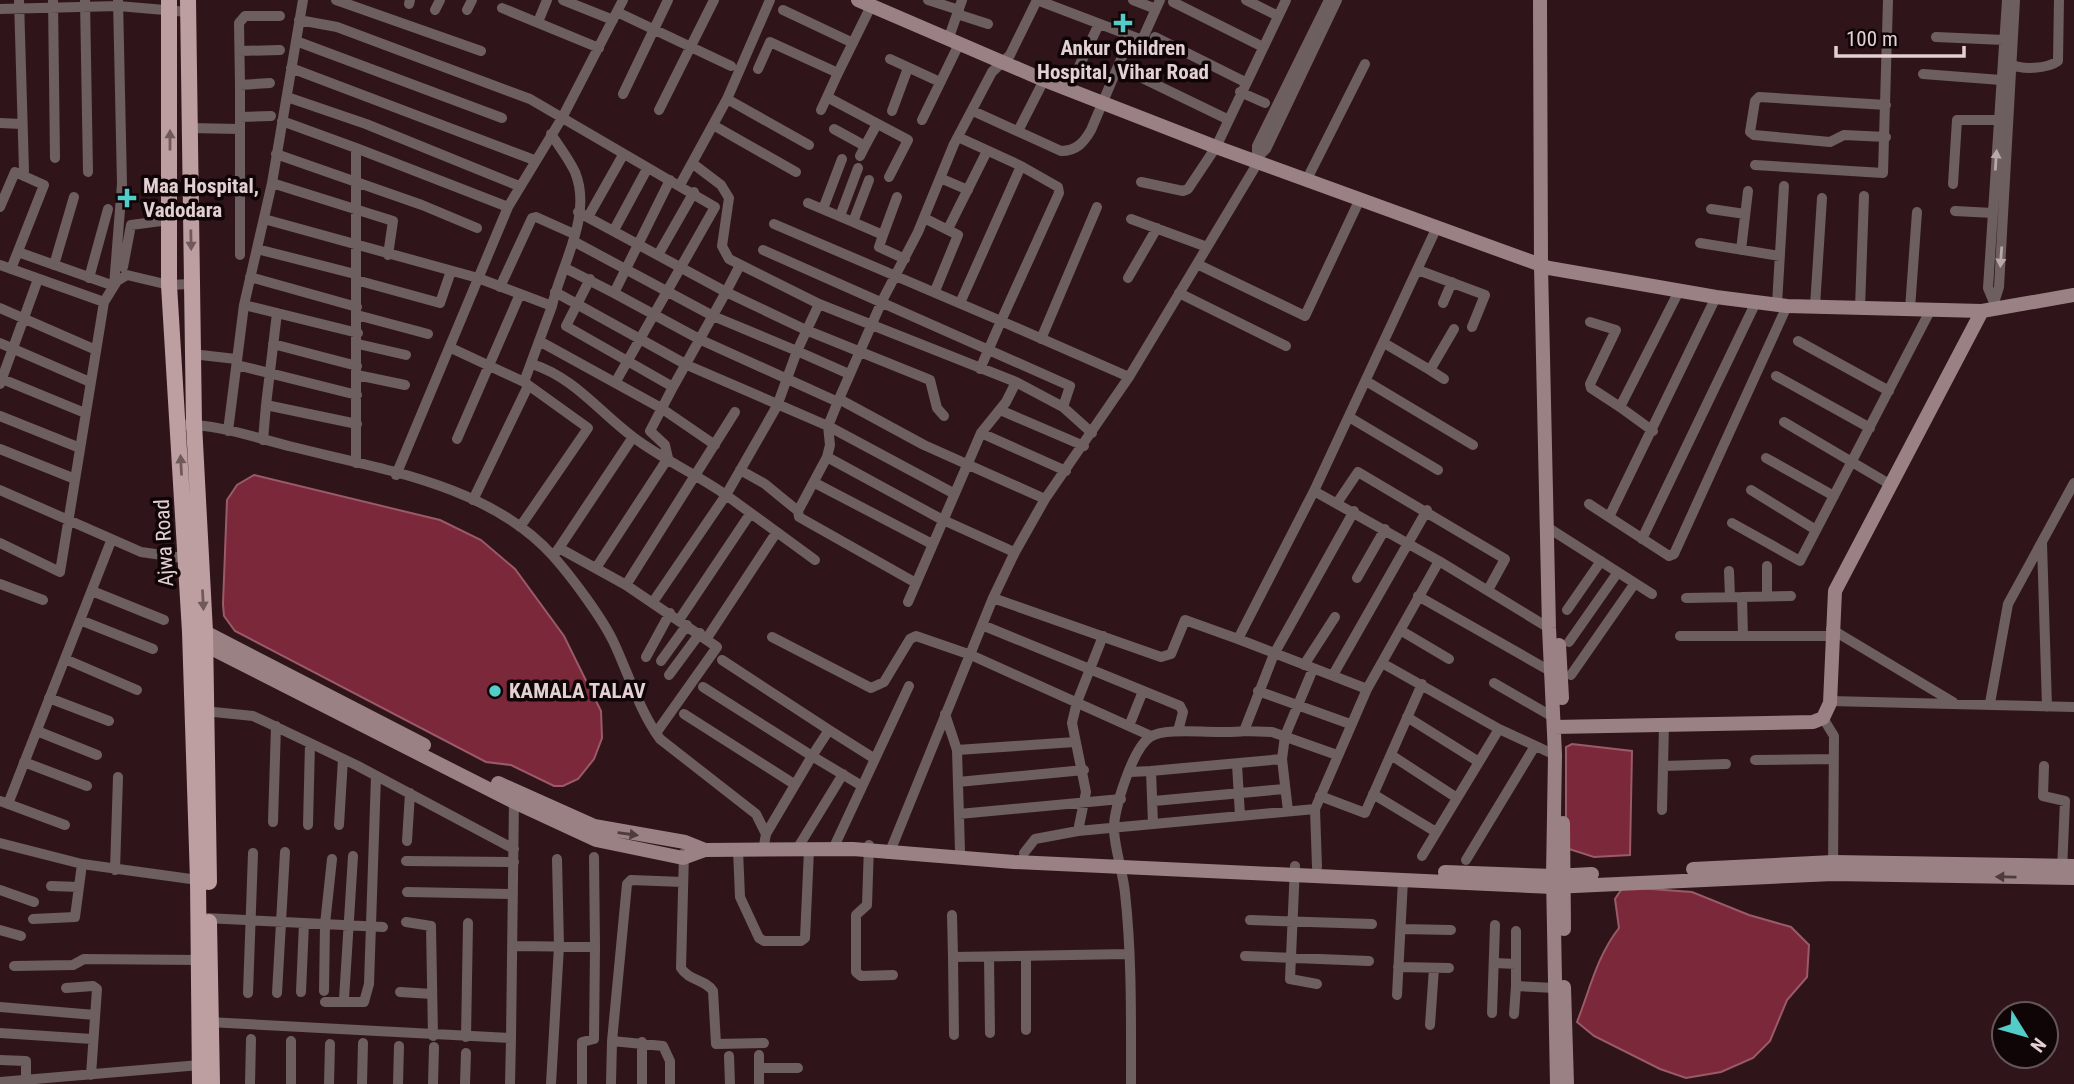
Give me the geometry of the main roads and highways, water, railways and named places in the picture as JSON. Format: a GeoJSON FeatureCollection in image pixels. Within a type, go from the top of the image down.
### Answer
{"type":"FeatureCollection","features":[{"type":"Feature","properties":{"kind":"main road","name":"Ajwa Road"},"geometry":{"type":"LineString","coordinates":[[170,5],[169,285],[186,424],[197,638],[206,1022],[200,1084]]}},
{"type":"Feature","properties":{"kind":"main road","name":"Ajwa Road"},"geometry":{"type":"LineString","coordinates":[[186,424],[192,354],[188,6]]}},
{"type":"Feature","properties":{"kind":"main road","name":"Ajwa Road"},"geometry":{"type":"LineString","coordinates":[[199,712],[198,880],[204,918],[199,960],[212,1084]]}},
{"type":"Feature","properties":{"kind":"place","name":"Ankur Children Hospital, Vihar Road"},"geometry":{"type":"Point","coordinates":[1123,23]}},
{"type":"Feature","properties":{"kind":"place","name":"Maa Hospital, Vadodara"},"geometry":{"type":"Point","coordinates":[127,198]}},
{"type":"Feature","properties":{"kind":"place","name":"KAMALA TALAV"},"geometry":{"type":"Point","coordinates":[495,691]}}]}
